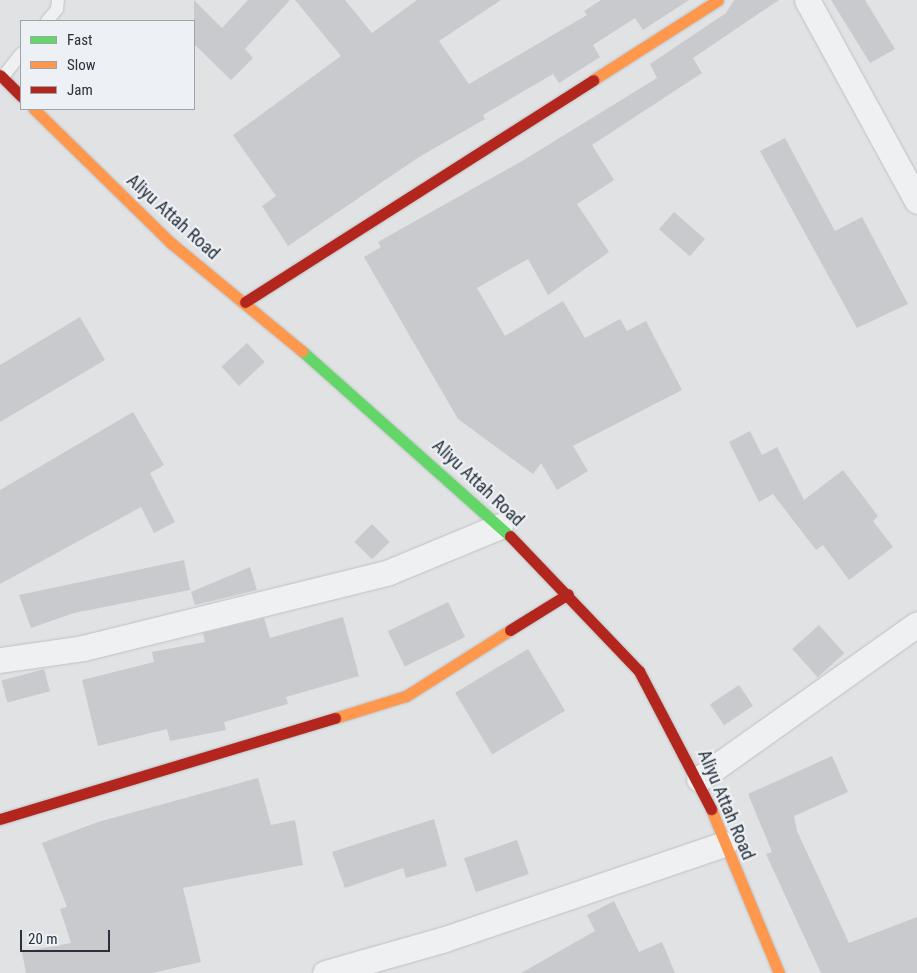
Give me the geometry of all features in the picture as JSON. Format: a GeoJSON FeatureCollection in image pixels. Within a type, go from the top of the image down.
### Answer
{"type":"FeatureCollection","features":[{"type":"Feature","properties":{"kind":"street"},"geometry":{"type":"LineString","coordinates":[[245,302],[718,0]]}},
{"type":"Feature","properties":{"kind":"street"},"geometry":{"type":"LineString","coordinates":[[807,0],[917,201]]}},
{"type":"Feature","properties":{"kind":"street"},"geometry":{"type":"LineString","coordinates":[[1,76],[20,95]]}},
{"type":"Feature","properties":{"kind":"street","name":"Aliyu Attah Road"},"geometry":{"type":"LineString","coordinates":[[35,110],[171,243],[245,302],[500,526],[568,594],[639,671],[700,779],[724,844],[779,973]]}},
{"type":"Feature","properties":{"kind":"street"},"geometry":{"type":"LineString","coordinates":[[0,660],[83,648],[389,572],[500,526]]}},
{"type":"Feature","properties":{"kind":"street"},"geometry":{"type":"LineString","coordinates":[[0,819],[93,794],[406,696],[568,594]]}},
{"type":"Feature","properties":{"kind":"street"},"geometry":{"type":"LineString","coordinates":[[700,779],[917,624]]}},
{"type":"Feature","properties":{"kind":"street"},"geometry":{"type":"LineString","coordinates":[[325,973],[442,940],[724,844]]}},
{"type":"Feature","properties":{"kind":"lane"},"geometry":{"type":"LineString","coordinates":[[48,20],[57,9],[58,0]]}},
{"type":"Feature","properties":{"kind":"lane"},"geometry":{"type":"LineString","coordinates":[[1,76],[20,55]]}},
{"type":"Feature","properties":{"kind":"building"},"geometry":{"type":"Polygon","coordinates":[[[194,0],[222,28],[248,0],[290,0],[245,49],[253,58],[231,80],[195,45],[194,0]]]}},
{"type":"Feature","properties":{"kind":"building"},"geometry":{"type":"Polygon","coordinates":[[[295,0],[345,0],[372,33],[417,0],[501,0],[439,41],[469,84],[587,15],[584,11],[601,0],[689,0],[643,30],[635,18],[593,45],[600,57],[559,83],[553,74],[483,115],[485,119],[419,157],[288,246],[262,206],[276,196],[233,135],[341,56],[295,0]]]}},
{"type":"Feature","properties":{"kind":"building"},"geometry":{"type":"Polygon","coordinates":[[[734,0],[779,0],[693,58],[702,73],[592,145],[614,180],[577,204],[609,252],[548,295],[528,259],[477,288],[505,336],[563,301],[585,338],[620,319],[627,331],[646,321],[682,390],[573,446],[588,471],[557,490],[541,463],[533,474],[458,419],[364,257],[381,247],[378,242],[522,161],[657,78],[650,64],[726,13],[734,0]]]}},
{"type":"Feature","properties":{"kind":"building"},"geometry":{"type":"Polygon","coordinates":[[[831,0],[865,0],[895,49],[870,63],[831,0]]]}},
{"type":"Feature","properties":{"kind":"building"},"geometry":{"type":"Polygon","coordinates":[[[785,138],[835,231],[862,217],[908,304],[857,328],[760,151],[785,138]]]}},
{"type":"Feature","properties":{"kind":"building"},"geometry":{"type":"Polygon","coordinates":[[[674,212],[705,239],[690,256],[659,229],[674,212]]]}},
{"type":"Feature","properties":{"kind":"building"},"geometry":{"type":"Polygon","coordinates":[[[80,317],[105,360],[0,422],[0,365],[80,317]]]}},
{"type":"Feature","properties":{"kind":"building"},"geometry":{"type":"Polygon","coordinates":[[[247,343],[265,362],[239,386],[221,367],[247,343]]]}},
{"type":"Feature","properties":{"kind":"building"},"geometry":{"type":"Polygon","coordinates":[[[133,412],[164,465],[150,473],[175,522],[154,533],[141,507],[0,584],[0,490],[133,412]]]}},
{"type":"Feature","properties":{"kind":"building"},"geometry":{"type":"Polygon","coordinates":[[[750,431],[762,455],[777,447],[804,500],[843,470],[878,516],[873,521],[893,547],[849,580],[823,545],[816,550],[773,494],[759,502],[729,442],[750,431]]]}},
{"type":"Feature","properties":{"kind":"building"},"geometry":{"type":"Polygon","coordinates":[[[372,524],[390,542],[372,559],[354,542],[372,524]]]}},
{"type":"Feature","properties":{"kind":"building"},"geometry":{"type":"Polygon","coordinates":[[[184,560],[190,590],[74,613],[31,628],[19,595],[184,560]]]}},
{"type":"Feature","properties":{"kind":"building"},"geometry":{"type":"Polygon","coordinates":[[[250,567],[257,590],[195,605],[191,592],[250,567]]]}},
{"type":"Feature","properties":{"kind":"building"},"geometry":{"type":"Polygon","coordinates":[[[448,602],[465,637],[405,666],[388,631],[448,602]]]}},
{"type":"Feature","properties":{"kind":"building"},"geometry":{"type":"Polygon","coordinates":[[[343,617],[359,676],[286,697],[288,704],[224,722],[226,730],[170,741],[167,729],[98,746],[82,680],[154,662],[152,652],[205,642],[203,633],[264,618],[270,638],[343,617]]]}},
{"type":"Feature","properties":{"kind":"building"},"geometry":{"type":"Polygon","coordinates":[[[819,625],[844,653],[818,677],[792,649],[819,625]]]}},
{"type":"Feature","properties":{"kind":"building"},"geometry":{"type":"Polygon","coordinates":[[[528,649],[565,711],[492,754],[455,693],[528,649]]]}},
{"type":"Feature","properties":{"kind":"building"},"geometry":{"type":"Polygon","coordinates":[[[44,669],[50,691],[7,703],[1,680],[44,669]]]}},
{"type":"Feature","properties":{"kind":"building"},"geometry":{"type":"Polygon","coordinates":[[[739,685],[753,706],[724,725],[710,705],[739,685]]]}},
{"type":"Feature","properties":{"kind":"building"},"geometry":{"type":"Polygon","coordinates":[[[832,756],[848,792],[794,816],[797,831],[849,943],[917,917],[917,973],[821,973],[766,854],[772,852],[748,794],[832,756]]]}},
{"type":"Feature","properties":{"kind":"building"},"geometry":{"type":"Polygon","coordinates":[[[258,778],[271,825],[295,820],[303,865],[183,888],[201,962],[152,973],[26,973],[22,952],[71,943],[60,909],[67,907],[42,843],[98,822],[258,778]]]}},
{"type":"Feature","properties":{"kind":"building"},"geometry":{"type":"Polygon","coordinates":[[[434,819],[447,866],[406,878],[403,868],[345,888],[332,852],[434,819]]]}},
{"type":"Feature","properties":{"kind":"building"},"geometry":{"type":"Polygon","coordinates":[[[517,840],[529,874],[476,892],[464,858],[517,840]]]}},
{"type":"Feature","properties":{"kind":"building"},"geometry":{"type":"Polygon","coordinates":[[[614,901],[639,952],[662,942],[675,973],[521,973],[595,931],[587,915],[614,901]]]}},
{"type":"Feature","properties":{"kind":"traffic: fast"},"geometry":{"type":"LineString","coordinates":[[302,351],[510,536]]}},
{"type":"Feature","properties":{"kind":"traffic: slow"},"geometry":{"type":"LineString","coordinates":[[593,80],[718,0]]}},
{"type":"Feature","properties":{"kind":"traffic: slow"},"geometry":{"type":"LineString","coordinates":[[35,110],[171,243],[302,351]]}},
{"type":"Feature","properties":{"kind":"traffic: slow"},"geometry":{"type":"LineString","coordinates":[[335,718],[406,696],[510,630]]}},
{"type":"Feature","properties":{"kind":"traffic: slow"},"geometry":{"type":"LineString","coordinates":[[711,809],[779,973]]}},
{"type":"Feature","properties":{"kind":"traffic: jam"},"geometry":{"type":"LineString","coordinates":[[0,75],[20,95]]}},
{"type":"Feature","properties":{"kind":"traffic: jam"},"geometry":{"type":"LineString","coordinates":[[245,302],[593,80]]}},
{"type":"Feature","properties":{"kind":"traffic: jam"},"geometry":{"type":"LineString","coordinates":[[510,536],[639,671],[711,809]]}},
{"type":"Feature","properties":{"kind":"traffic: jam"},"geometry":{"type":"LineString","coordinates":[[510,630],[568,594]]}},
{"type":"Feature","properties":{"kind":"traffic: jam"},"geometry":{"type":"LineString","coordinates":[[0,819],[335,718]]}}]}
